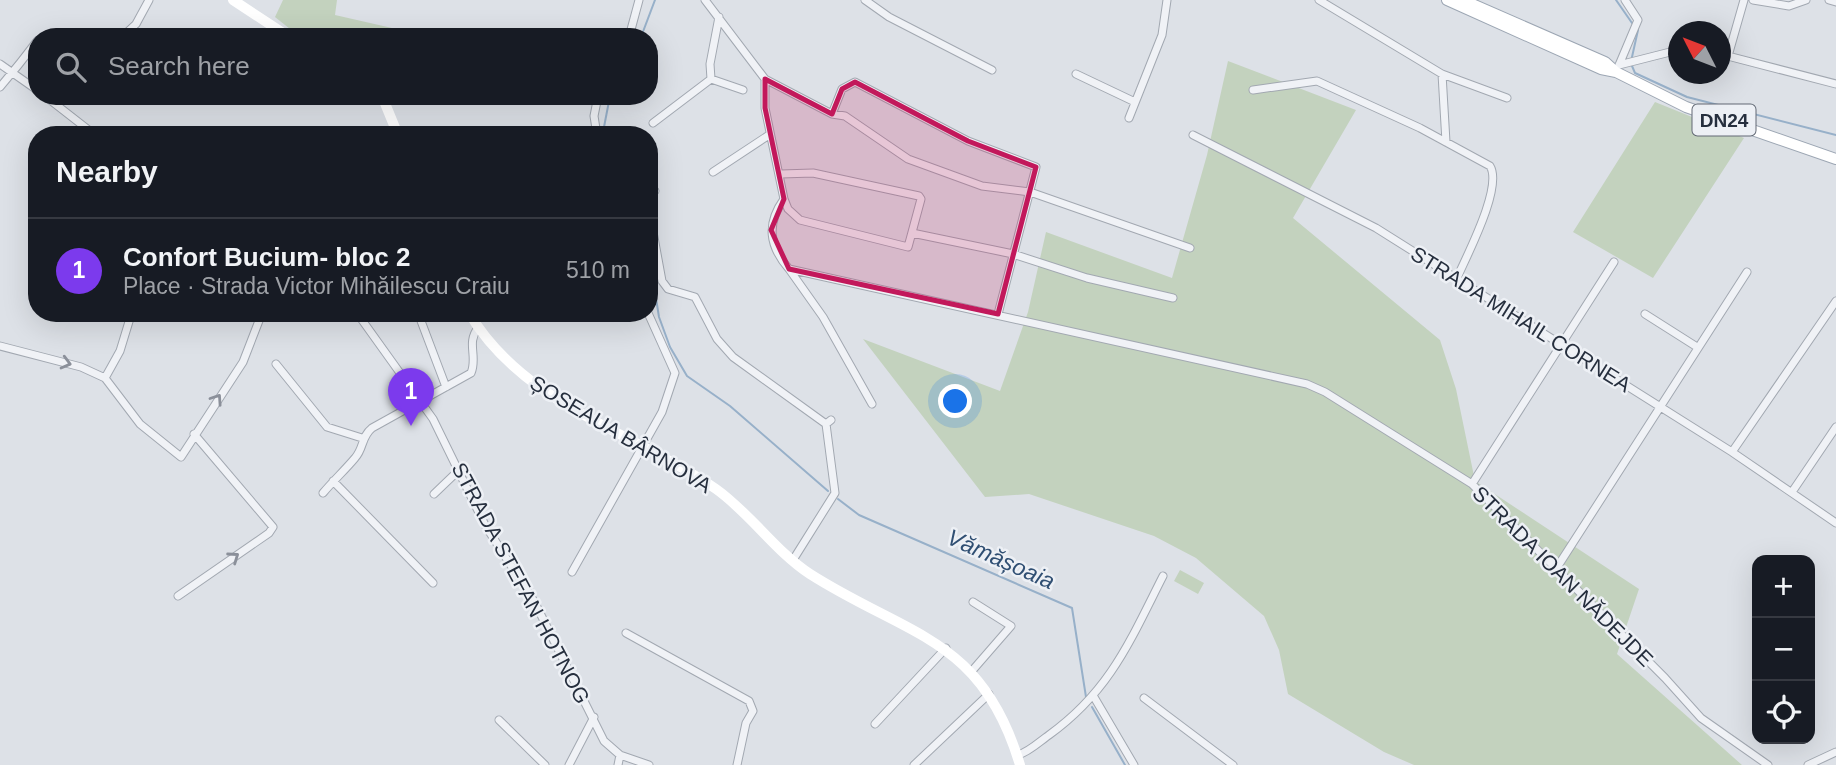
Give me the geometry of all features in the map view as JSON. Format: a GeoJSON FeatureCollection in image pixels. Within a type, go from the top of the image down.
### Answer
{"type":"FeatureCollection","features":[{"type":"Feature","properties":{"kind":"main road"},"geometry":{"type":"LineString","coordinates":[[233,0],[275,28]]}},
{"type":"Feature","properties":{"kind":"main road","name":"DN24"},"geometry":{"type":"LineString","coordinates":[[1447,0],[1601,69],[1618,68]]}},
{"type":"Feature","properties":{"kind":"main road","name":"DN24"},"geometry":{"type":"LineString","coordinates":[[1463,0],[1618,68],[1686,107],[1836,159]]}},
{"type":"Feature","properties":{"kind":"main road"},"geometry":{"type":"LineString","coordinates":[[386,105],[394,126]]}},
{"type":"Feature","properties":{"kind":"main road","name":"ȘOSEAUA BÂRNOVA"},"geometry":{"type":"LineString","coordinates":[[474,322],[531,384],[643,445],[723,494],[809,573],[947,648],[989,694],[1005,719],[1019,760]]}},
{"type":"Feature","properties":{"kind":"street"},"geometry":{"type":"LineString","coordinates":[[132,28],[149,0]]}},
{"type":"Feature","properties":{"kind":"street"},"geometry":{"type":"LineString","coordinates":[[631,28],[639,0]]}},
{"type":"Feature","properties":{"kind":"street"},"geometry":{"type":"LineString","coordinates":[[705,0],[765,79],[859,125],[908,159],[982,186],[1030,192],[1190,248]]}},
{"type":"Feature","properties":{"kind":"street"},"geometry":{"type":"LineString","coordinates":[[865,0],[889,17],[992,70]]}},
{"type":"Feature","properties":{"kind":"street"},"geometry":{"type":"LineString","coordinates":[[1129,118],[1162,35],[1167,0]]}},
{"type":"Feature","properties":{"kind":"street"},"geometry":{"type":"LineString","coordinates":[[1319,0],[1335,3],[1442,74],[1507,99]]}},
{"type":"Feature","properties":{"kind":"street"},"geometry":{"type":"LineString","coordinates":[[1618,68],[1638,24],[1626,0]]}},
{"type":"Feature","properties":{"kind":"street"},"geometry":{"type":"LineString","coordinates":[[1731,36],[1744,0]]}},
{"type":"Feature","properties":{"kind":"street"},"geometry":{"type":"LineString","coordinates":[[1753,0],[1789,6],[1806,0]]}},
{"type":"Feature","properties":{"kind":"street"},"geometry":{"type":"LineString","coordinates":[[1829,0],[1836,2]]}},
{"type":"Feature","properties":{"kind":"street"},"geometry":{"type":"LineString","coordinates":[[712,79],[710,64],[719,17]]}},
{"type":"Feature","properties":{"kind":"street"},"geometry":{"type":"LineString","coordinates":[[1618,68],[1668,53]]}},
{"type":"Feature","properties":{"kind":"street"},"geometry":{"type":"LineString","coordinates":[[0,87],[12,70],[28,55]]}},
{"type":"Feature","properties":{"kind":"street"},"geometry":{"type":"LineString","coordinates":[[1731,57],[1836,84]]}},
{"type":"Feature","properties":{"kind":"street"},"geometry":{"type":"LineString","coordinates":[[0,64],[28,83]]}},
{"type":"Feature","properties":{"kind":"street"},"geometry":{"type":"LineString","coordinates":[[1076,74],[1135,102]]}},
{"type":"Feature","properties":{"kind":"street"},"geometry":{"type":"LineString","coordinates":[[1442,74],[1446,142]]}},
{"type":"Feature","properties":{"kind":"street"},"geometry":{"type":"LineString","coordinates":[[712,79],[743,90]]}},
{"type":"Feature","properties":{"kind":"street"},"geometry":{"type":"LineString","coordinates":[[653,123],[712,79]]}},
{"type":"Feature","properties":{"kind":"street"},"geometry":{"type":"LineString","coordinates":[[765,79],[769,135],[788,209],[800,220],[908,247],[921,199],[915,194],[813,173],[781,174]]}},
{"type":"Feature","properties":{"kind":"street"},"geometry":{"type":"LineString","coordinates":[[832,114],[842,89],[855,82],[968,141],[1036,167],[998,314]]}},
{"type":"Feature","properties":{"kind":"street"},"geometry":{"type":"LineString","coordinates":[[1253,90],[1317,82],[1484,162],[1494,173],[1491,196],[1457,278]]}},
{"type":"Feature","properties":{"kind":"street"},"geometry":{"type":"LineString","coordinates":[[57,105],[83,126]]}},
{"type":"Feature","properties":{"kind":"street"},"geometry":{"type":"LineString","coordinates":[[596,105],[596,126]]}},
{"type":"Feature","properties":{"kind":"street"},"geometry":{"type":"LineString","coordinates":[[713,172],[769,135]]}},
{"type":"Feature","properties":{"kind":"street","name":"STRADA MIHAIL CORNEA"},"geometry":{"type":"LineString","coordinates":[[1194,135],[1376,228],[1731,452],[1836,523]]}},
{"type":"Feature","properties":{"kind":"street"},"geometry":{"type":"LineString","coordinates":[[784,200],[773,220],[771,240],[835,337],[873,404]]}},
{"type":"Feature","properties":{"kind":"street"},"geometry":{"type":"LineString","coordinates":[[912,233],[1013,254],[1087,278],[1173,298]]}},
{"type":"Feature","properties":{"kind":"street"},"geometry":{"type":"LineString","coordinates":[[1472,484],[1614,262]]}},
{"type":"Feature","properties":{"kind":"street"},"geometry":{"type":"LineString","coordinates":[[658,268],[665,285],[695,297],[717,339],[733,357],[829,422],[835,493],[793,560]]}},
{"type":"Feature","properties":{"kind":"street","name":"STRADA IOAN NĂDEJDE"},"geometry":{"type":"LineString","coordinates":[[789,269],[1021,318],[1030,324],[1307,384],[1389,430],[1472,484],[1701,718],[1768,765]]}},
{"type":"Feature","properties":{"kind":"street"},"geometry":{"type":"LineString","coordinates":[[1556,569],[1658,406],[1748,272]]}},
{"type":"Feature","properties":{"kind":"street"},"geometry":{"type":"LineString","coordinates":[[1731,452],[1834,307]]}},
{"type":"Feature","properties":{"kind":"street"},"geometry":{"type":"LineString","coordinates":[[1645,314],[1697,347]]}},
{"type":"Feature","properties":{"kind":"street"},"geometry":{"type":"LineString","coordinates":[[105,378],[120,351],[129,322]]}},
{"type":"Feature","properties":{"kind":"street"},"geometry":{"type":"LineString","coordinates":[[0,346],[81,367],[105,378],[140,424],[181,457],[243,362],[259,322]]}},
{"type":"Feature","properties":{"kind":"street","name":"STRADA STEFAN HOTNOG"},"geometry":{"type":"LineString","coordinates":[[363,322],[433,419],[485,525],[535,603],[604,741],[620,755]]}},
{"type":"Feature","properties":{"kind":"street"},"geometry":{"type":"LineString","coordinates":[[421,322],[446,387]]}},
{"type":"Feature","properties":{"kind":"street"},"geometry":{"type":"LineString","coordinates":[[572,572],[604,520],[671,393],[675,373],[652,322]]}},
{"type":"Feature","properties":{"kind":"street"},"geometry":{"type":"LineString","coordinates":[[323,493],[356,457],[362,438],[372,428],[417,400],[471,373],[474,367],[471,340],[478,328]]}},
{"type":"Feature","properties":{"kind":"street"},"geometry":{"type":"LineString","coordinates":[[276,365],[327,427],[362,438]]}},
{"type":"Feature","properties":{"kind":"street"},"geometry":{"type":"LineString","coordinates":[[1792,492],[1836,426]]}},
{"type":"Feature","properties":{"kind":"street"},"geometry":{"type":"LineString","coordinates":[[178,596],[269,533],[273,527],[194,434]]}},
{"type":"Feature","properties":{"kind":"street"},"geometry":{"type":"LineString","coordinates":[[434,494],[459,470]]}},
{"type":"Feature","properties":{"kind":"street"},"geometry":{"type":"LineString","coordinates":[[333,481],[433,583]]}},
{"type":"Feature","properties":{"kind":"street"},"geometry":{"type":"LineString","coordinates":[[1019,760],[1094,696],[1118,663],[1163,576]]}},
{"type":"Feature","properties":{"kind":"street"},"geometry":{"type":"LineString","coordinates":[[971,672],[1011,626],[973,602]]}},
{"type":"Feature","properties":{"kind":"street"},"geometry":{"type":"LineString","coordinates":[[626,633],[752,706],[737,765]]}},
{"type":"Feature","properties":{"kind":"street"},"geometry":{"type":"LineString","coordinates":[[875,724],[947,648]]}},
{"type":"Feature","properties":{"kind":"street"},"geometry":{"type":"LineString","coordinates":[[914,765],[989,694]]}},
{"type":"Feature","properties":{"kind":"street"},"geometry":{"type":"LineString","coordinates":[[1094,696],[1133,765]]}},
{"type":"Feature","properties":{"kind":"street"},"geometry":{"type":"LineString","coordinates":[[1144,698],[1233,765]]}},
{"type":"Feature","properties":{"kind":"street"},"geometry":{"type":"LineString","coordinates":[[569,765],[594,718]]}},
{"type":"Feature","properties":{"kind":"street"},"geometry":{"type":"LineString","coordinates":[[499,720],[545,765]]}},
{"type":"Feature","properties":{"kind":"street"},"geometry":{"type":"LineString","coordinates":[[1808,765],[1836,752]]}},
{"type":"Feature","properties":{"kind":"street"},"geometry":{"type":"LineString","coordinates":[[618,765],[620,755],[649,765]]}},
{"type":"Feature","properties":{"kind":"highlighted area"},"geometry":{"type":"Polygon","coordinates":[[[765,79],[832,114],[842,89],[855,82],[968,141],[1036,167],[998,314],[789,269],[771,230],[784,199],[765,108],[765,79]]]}},
{"type":"Feature","properties":{"kind":"green space"},"geometry":{"type":"Polygon","coordinates":[[[283,0],[337,0],[335,15],[392,28],[289,28],[275,17],[283,0]]]}},
{"type":"Feature","properties":{"kind":"green space"},"geometry":{"type":"Polygon","coordinates":[[[1228,61],[1356,110],[1293,218],[1440,340],[1456,389],[1475,481],[1639,589],[1617,654],[1742,765],[1414,765],[1384,752],[1288,694],[1279,650],[1264,616],[1196,558],[1154,536],[1029,494],[985,497],[863,339],[1000,391],[1028,312],[1046,232],[1172,278],[1207,155],[1228,61]]]}},
{"type":"Feature","properties":{"kind":"green space"},"geometry":{"type":"Polygon","coordinates":[[[1655,102],[1744,138],[1653,278],[1573,232],[1655,102]]]}},
{"type":"Feature","properties":{"kind":"green space"},"geometry":{"type":"Polygon","coordinates":[[[1180,570],[1204,583],[1198,594],[1174,581],[1180,570]]]}},
{"type":"Feature","properties":{"kind":"waterway","name":"Vămășoaia"},"geometry":{"type":"LineString","coordinates":[[644,28],[655,0]]}},
{"type":"Feature","properties":{"kind":"waterway"},"geometry":{"type":"LineString","coordinates":[[1616,0],[1632,23]]}},
{"type":"Feature","properties":{"kind":"waterway"},"geometry":{"type":"LineString","coordinates":[[1632,57],[1638,30]]}},
{"type":"Feature","properties":{"kind":"waterway"},"geometry":{"type":"LineString","coordinates":[[1632,66],[1635,73],[1687,97],[1836,135]]}},
{"type":"Feature","properties":{"kind":"waterway","name":"Vămășoaia"},"geometry":{"type":"LineString","coordinates":[[604,126],[608,105]]}},
{"type":"Feature","properties":{"kind":"waterway","name":"Vămășoaia"},"geometry":{"type":"LineString","coordinates":[[658,311],[670,347],[687,376],[730,406],[828,491]]}},
{"type":"Feature","properties":{"kind":"waterway","name":"Vămășoaia"},"geometry":{"type":"LineString","coordinates":[[838,499],[859,515],[1072,608],[1086,697]]}},
{"type":"Feature","properties":{"kind":"waterway","name":"Vămășoaia"},"geometry":{"type":"LineString","coordinates":[[1092,707],[1125,765]]}},
{"type":"Feature","properties":{"kind":"place","name":"Confort Bucium- bloc 2"},"geometry":{"type":"Point","coordinates":[411,426]}}]}
